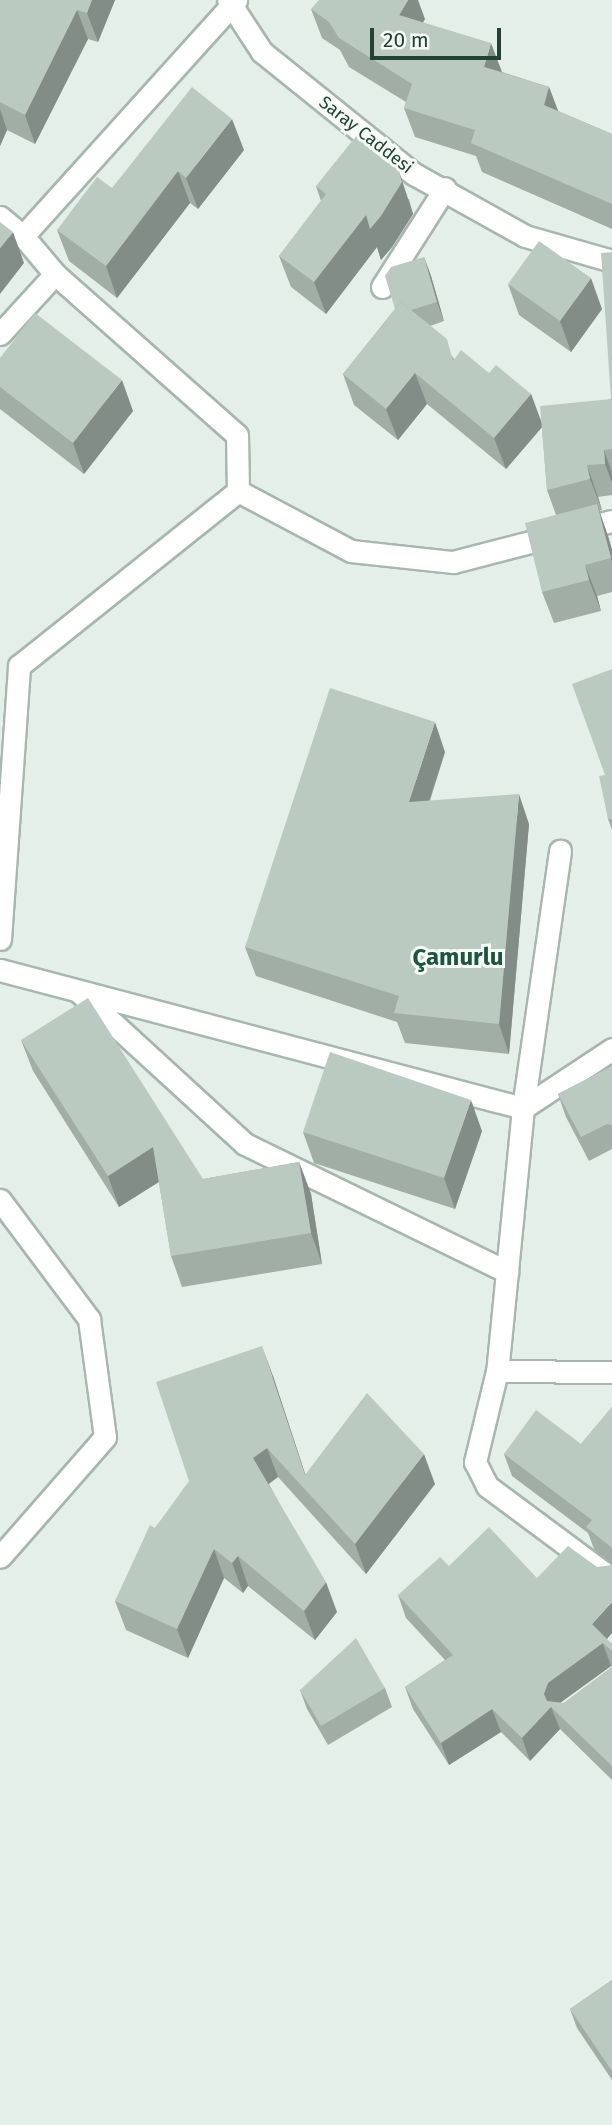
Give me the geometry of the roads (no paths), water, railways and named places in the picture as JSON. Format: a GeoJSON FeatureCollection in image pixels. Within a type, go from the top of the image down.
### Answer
{"type":"FeatureCollection","features":[{"type":"Feature","properties":{"kind":"street","name":"Saray Caddesi"},"geometry":{"type":"LineString","coordinates":[[232,2],[262,52],[414,173],[445,188],[525,236],[612,261]]}},
{"type":"Feature","properties":{"kind":"street"},"geometry":{"type":"LineString","coordinates":[[23,236],[232,2]]}},
{"type":"Feature","properties":{"kind":"street"},"geometry":{"type":"LineString","coordinates":[[382,287],[445,188]]}},
{"type":"Feature","properties":{"kind":"street"},"geometry":{"type":"LineString","coordinates":[[0,217],[23,236],[55,274],[237,435],[238,491]]}},
{"type":"Feature","properties":{"kind":"street"},"geometry":{"type":"LineString","coordinates":[[0,334],[55,274]]}},
{"type":"Feature","properties":{"kind":"street"},"geometry":{"type":"LineString","coordinates":[[238,491],[351,551],[453,562],[612,521]]}},
{"type":"Feature","properties":{"kind":"street"},"geometry":{"type":"LineString","coordinates":[[0,939],[19,666],[238,491]]}},
{"type":"Feature","properties":{"kind":"street"},"geometry":{"type":"LineString","coordinates":[[560,851],[523,1108],[497,1371],[475,1462],[487,1486],[612,1579]]}},
{"type":"Feature","properties":{"kind":"street"},"geometry":{"type":"LineString","coordinates":[[0,970],[523,1108],[612,1049]]}},
{"type":"Feature","properties":{"kind":"street"},"geometry":{"type":"LineString","coordinates":[[77,990],[245,1144],[507,1272]]}},
{"type":"Feature","properties":{"kind":"street"},"geometry":{"type":"LineString","coordinates":[[0,1200],[89,1318],[105,1437],[0,1557]]}},
{"type":"Feature","properties":{"kind":"street"},"geometry":{"type":"LineString","coordinates":[[497,1371],[612,1372]]}},
{"type":"Feature","properties":{"kind":"district","name":"Çamurlu"},"geometry":{"type":"Point","coordinates":[458,958]}}]}
